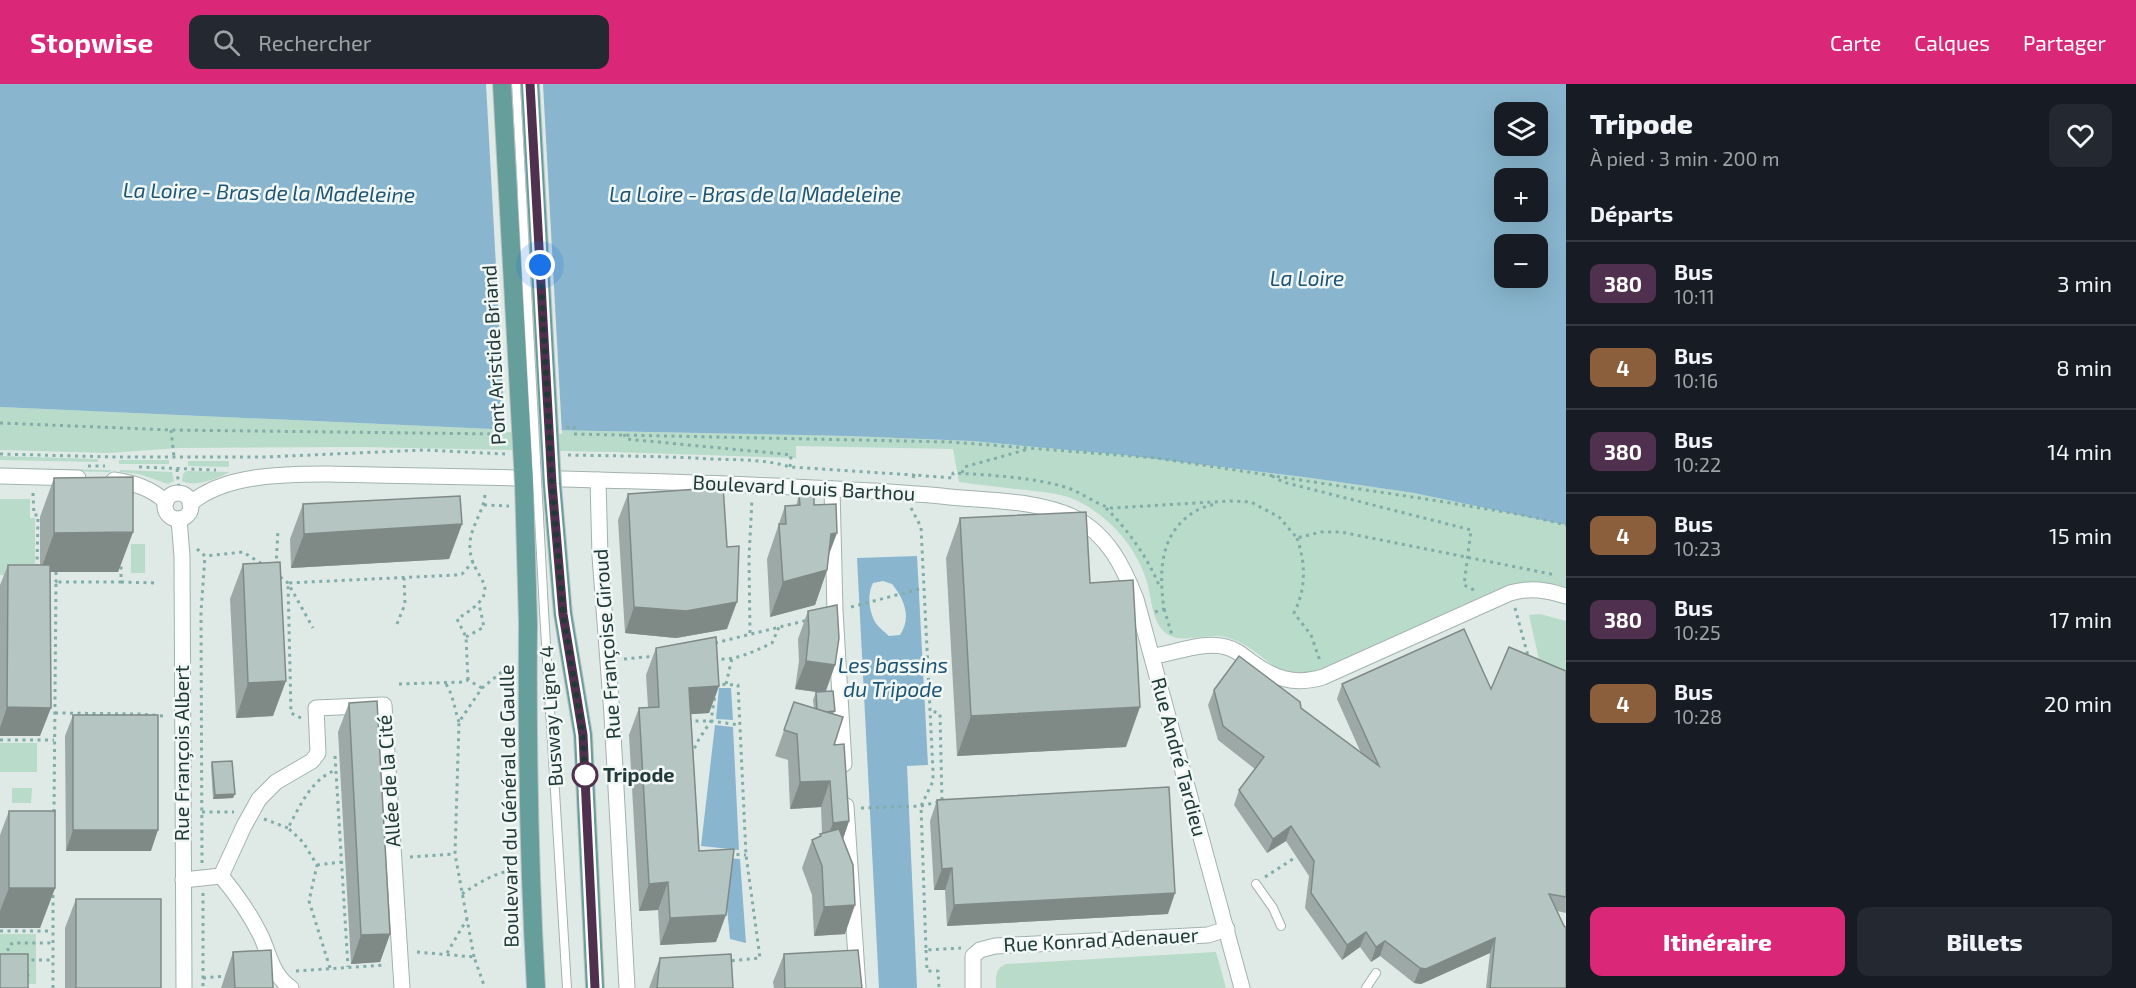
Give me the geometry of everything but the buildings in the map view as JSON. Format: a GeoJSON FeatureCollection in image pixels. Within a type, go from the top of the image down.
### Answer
{"type":"FeatureCollection","features":[{"type":"Feature","properties":{"kind":"main road","name":"Pont Aristide Briand"},"geometry":{"type":"LineString","coordinates":[[501,84],[525,506],[528,623]]}},
{"type":"Feature","properties":{"kind":"main road"},"geometry":{"type":"LineString","coordinates":[[530,84],[552,484],[563,614],[583,735],[595,988]]}},
{"type":"Feature","properties":{"kind":"main road","name":"Boulevard du Général de Gaulle"},"geometry":{"type":"LineString","coordinates":[[528,623],[527,750],[536,988]]}},
{"type":"Feature","properties":{"kind":"street","name":"Boulevard Louis Barthou"},"geometry":{"type":"LineString","coordinates":[[185,499],[238,482],[290,474],[503,477],[753,485],[912,493],[1049,508],[1076,518],[1098,534]]}},
{"type":"Feature","properties":{"kind":"street"},"geometry":{"type":"LineString","coordinates":[[0,477],[97,479],[135,483],[158,494],[166,502],[168,514],[178,519],[187,516],[185,499],[171,496],[166,502]]}},
{"type":"Feature","properties":{"kind":"street","name":"Rue Françoise Giroud"},"geometry":{"type":"LineString","coordinates":[[598,480],[627,988]]}},
{"type":"Feature","properties":{"kind":"street"},"geometry":{"type":"LineString","coordinates":[[832,489],[835,611],[844,774]]}},
{"type":"Feature","properties":{"kind":"street","name":"Rue François Albert"},"geometry":{"type":"LineString","coordinates":[[178,519],[182,556],[184,988]]}},
{"type":"Feature","properties":{"kind":"street","name":"Rue André Tardieu"},"geometry":{"type":"LineString","coordinates":[[1098,534],[1113,551],[1126,572],[1142,618],[1153,656],[1181,791],[1227,929],[1242,988]]}},
{"type":"Feature","properties":{"kind":"street"},"geometry":{"type":"LineString","coordinates":[[1153,656],[1215,645],[1238,652],[1263,670],[1285,680],[1306,681],[1323,677],[1510,592],[1530,588],[1566,596]]}},
{"type":"Feature","properties":{"kind":"street","name":"Allée de la Cité"},"geometry":{"type":"LineString","coordinates":[[221,876],[259,799],[276,782],[312,760],[318,753],[316,708],[384,705],[402,988]]}},
{"type":"Feature","properties":{"kind":"street"},"geometry":{"type":"LineString","coordinates":[[846,802],[858,988]]}},
{"type":"Feature","properties":{"kind":"street"},"geometry":{"type":"LineString","coordinates":[[183,880],[221,876],[246,909],[261,937],[276,974],[283,983],[291,988]]}},
{"type":"Feature","properties":{"kind":"street","name":"Rue Konrad Adenauer"},"geometry":{"type":"LineString","coordinates":[[973,988],[973,956],[985,948],[1208,935],[1227,929]]}},
{"type":"Feature","properties":{"kind":"lane","name":"Busway Ligne 4"},"geometry":{"type":"LineString","coordinates":[[516,84],[567,988]]}},
{"type":"Feature","properties":{"kind":"lane"},"geometry":{"type":"LineString","coordinates":[[1259,881],[1281,926]]}},
{"type":"Feature","properties":{"kind":"lane"},"geometry":{"type":"LineString","coordinates":[[1366,988],[1376,973]]}},
{"type":"Feature","properties":{"kind":"path"},"geometry":{"type":"LineString","coordinates":[[0,423],[171,430],[498,434],[498,425],[509,426]]}},
{"type":"Feature","properties":{"kind":"path"},"geometry":{"type":"LineString","coordinates":[[563,427],[574,427],[574,434],[951,442],[1156,458],[1527,516],[1566,525]]}},
{"type":"Feature","properties":{"kind":"path"},"geometry":{"type":"LineString","coordinates":[[171,430],[174,457]]}},
{"type":"Feature","properties":{"kind":"path"},"geometry":{"type":"LineString","coordinates":[[624,434],[626,439],[791,455],[790,467]]}},
{"type":"Feature","properties":{"kind":"path"},"geometry":{"type":"LineString","coordinates":[[962,473],[964,467],[1031,448]]}},
{"type":"Feature","properties":{"kind":"path"},"geometry":{"type":"LineString","coordinates":[[0,454],[265,457],[424,450],[508,454]]}},
{"type":"Feature","properties":{"kind":"path"},"geometry":{"type":"LineString","coordinates":[[567,455],[750,460],[775,462],[790,467],[833,467],[953,478],[953,473],[962,473],[1051,484],[1081,493],[1104,506],[1135,542],[1155,575],[1162,592]]}},
{"type":"Feature","properties":{"kind":"path"},"geometry":{"type":"LineString","coordinates":[[80,466],[114,466]]}},
{"type":"Feature","properties":{"kind":"path"},"geometry":{"type":"LineString","coordinates":[[135,467],[225,470]]}},
{"type":"Feature","properties":{"kind":"path"},"geometry":{"type":"LineString","coordinates":[[177,469],[185,499]]}},
{"type":"Feature","properties":{"kind":"path"},"geometry":{"type":"LineString","coordinates":[[914,470],[911,510],[921,527],[933,781],[921,806],[927,971],[938,971],[939,988]]}},
{"type":"Feature","properties":{"kind":"path"},"geometry":{"type":"LineString","coordinates":[[1268,474],[1283,482],[1471,530],[1464,585],[1482,594],[1486,604]]}},
{"type":"Feature","properties":{"kind":"path"},"geometry":{"type":"LineString","coordinates":[[29,477],[34,515],[38,515],[37,571]]}},
{"type":"Feature","properties":{"kind":"path"},"geometry":{"type":"LineString","coordinates":[[468,680],[466,637],[457,619],[479,604],[484,596],[482,579],[473,562],[470,544],[475,521],[484,505],[485,477]]}},
{"type":"Feature","properties":{"kind":"path"},"geometry":{"type":"LineString","coordinates":[[750,633],[749,558],[753,485]]}},
{"type":"Feature","properties":{"kind":"path"},"geometry":{"type":"LineString","coordinates":[[1104,506],[1239,500],[1261,506],[1279,517],[1297,538],[1302,553],[1304,577],[1294,613],[1316,644],[1323,677]]}},
{"type":"Feature","properties":{"kind":"path"},"geometry":{"type":"LineString","coordinates":[[1172,637],[1162,592],[1163,557],[1170,538],[1179,525],[1194,512],[1220,502]]}},
{"type":"Feature","properties":{"kind":"path"},"geometry":{"type":"LineString","coordinates":[[484,505],[525,506]]}},
{"type":"Feature","properties":{"kind":"path"},"geometry":{"type":"LineString","coordinates":[[278,530],[276,574],[288,583],[313,628]]}},
{"type":"Feature","properties":{"kind":"path"},"geometry":{"type":"LineString","coordinates":[[1297,538],[1321,532],[1341,532],[1558,575]]}},
{"type":"Feature","properties":{"kind":"path"},"geometry":{"type":"LineString","coordinates":[[202,861],[201,612],[205,556],[243,552],[269,569]]}},
{"type":"Feature","properties":{"kind":"path"},"geometry":{"type":"LineString","coordinates":[[121,560],[121,582]]}},
{"type":"Feature","properties":{"kind":"path"},"geometry":{"type":"LineString","coordinates":[[288,583],[456,575],[462,574],[473,562]]}},
{"type":"Feature","properties":{"kind":"path"},"geometry":{"type":"LineString","coordinates":[[54,816],[56,572]]}},
{"type":"Feature","properties":{"kind":"path"},"geometry":{"type":"LineString","coordinates":[[397,624],[405,604],[404,578]]}},
{"type":"Feature","properties":{"kind":"path"},"geometry":{"type":"LineString","coordinates":[[46,582],[158,583]]}},
{"type":"Feature","properties":{"kind":"path"},"geometry":{"type":"LineString","coordinates":[[288,583],[291,713],[317,727]]}},
{"type":"Feature","properties":{"kind":"path"},"geometry":{"type":"LineString","coordinates":[[854,607],[923,588]]}},
{"type":"Feature","properties":{"kind":"path"},"geometry":{"type":"LineString","coordinates":[[466,637],[483,627],[479,604]]}},
{"type":"Feature","properties":{"kind":"path"},"geometry":{"type":"LineString","coordinates":[[1515,608],[1530,664]]}},
{"type":"Feature","properties":{"kind":"path"},"geometry":{"type":"LineString","coordinates":[[1142,618],[1164,609]]}},
{"type":"Feature","properties":{"kind":"path"},"geometry":{"type":"LineString","coordinates":[[705,645],[816,618]]}},
{"type":"Feature","properties":{"kind":"path"},"geometry":{"type":"LineString","coordinates":[[712,659],[745,656],[772,643],[779,627]]}},
{"type":"Feature","properties":{"kind":"path"},"geometry":{"type":"LineString","coordinates":[[607,661],[661,656]]}},
{"type":"Feature","properties":{"kind":"path"},"geometry":{"type":"LineString","coordinates":[[726,684],[732,658]]}},
{"type":"Feature","properties":{"kind":"path"},"geometry":{"type":"LineString","coordinates":[[459,722],[482,688],[512,664],[528,660]]}},
{"type":"Feature","properties":{"kind":"path"},"geometry":{"type":"LineString","coordinates":[[399,684],[468,680]]}},
{"type":"Feature","properties":{"kind":"path"},"geometry":{"type":"LineString","coordinates":[[468,680],[482,688]]}},
{"type":"Feature","properties":{"kind":"path"},"geometry":{"type":"LineString","coordinates":[[446,683],[455,701],[459,722],[455,854],[474,957],[485,988]]}},
{"type":"Feature","properties":{"kind":"path"},"geometry":{"type":"LineString","coordinates":[[688,761],[711,721],[716,684],[738,685],[746,855],[760,958],[725,961]]}},
{"type":"Feature","properties":{"kind":"path"},"geometry":{"type":"LineString","coordinates":[[846,802],[921,806],[942,801],[940,714],[930,710]]}},
{"type":"Feature","properties":{"kind":"path"},"geometry":{"type":"LineString","coordinates":[[55,713],[163,716]]}},
{"type":"Feature","properties":{"kind":"path"},"geometry":{"type":"LineString","coordinates":[[683,721],[711,721],[740,725]]}},
{"type":"Feature","properties":{"kind":"path"},"geometry":{"type":"LineString","coordinates":[[0,740],[54,740]]}},
{"type":"Feature","properties":{"kind":"path"},"geometry":{"type":"LineString","coordinates":[[334,750],[348,967]]}},
{"type":"Feature","properties":{"kind":"path"},"geometry":{"type":"LineString","coordinates":[[330,968],[309,901],[317,866],[303,842],[288,828],[307,793],[325,774],[336,770]]}},
{"type":"Feature","properties":{"kind":"path"},"geometry":{"type":"LineString","coordinates":[[421,856],[455,854]]}},
{"type":"Feature","properties":{"kind":"path"},"geometry":{"type":"LineString","coordinates":[[724,854],[746,855]]}},
{"type":"Feature","properties":{"kind":"path"},"geometry":{"type":"LineString","coordinates":[[1259,881],[1296,857]]}},
{"type":"Feature","properties":{"kind":"path"},"geometry":{"type":"LineString","coordinates":[[317,866],[342,862]]}},
{"type":"Feature","properties":{"kind":"path"},"geometry":{"type":"LineString","coordinates":[[462,894],[479,882],[500,873],[516,870]]}},
{"type":"Feature","properties":{"kind":"path"},"geometry":{"type":"LineString","coordinates":[[53,884],[53,988]]}},
{"type":"Feature","properties":{"kind":"path"},"geometry":{"type":"LineString","coordinates":[[203,885],[203,988]]}},
{"type":"Feature","properties":{"kind":"path"},"geometry":{"type":"LineString","coordinates":[[447,953],[467,919]]}},
{"type":"Feature","properties":{"kind":"path"},"geometry":{"type":"LineString","coordinates":[[0,931],[53,931]]}},
{"type":"Feature","properties":{"kind":"path"},"geometry":{"type":"LineString","coordinates":[[7,954],[9,945],[13,943],[53,944]]}},
{"type":"Feature","properties":{"kind":"path"},"geometry":{"type":"LineString","coordinates":[[926,950],[961,948]]}},
{"type":"Feature","properties":{"kind":"path"},"geometry":{"type":"LineString","coordinates":[[276,974],[389,965],[389,951],[447,953],[474,957]]}},
{"type":"Feature","properties":{"kind":"path"},"geometry":{"type":"LineString","coordinates":[[2,954],[7,954],[15,960],[53,960]]}},
{"type":"Feature","properties":{"kind":"path"},"geometry":{"type":"LineString","coordinates":[[19,968],[28,970],[29,976],[24,980]]}},
{"type":"Feature","properties":{"kind":"path"},"geometry":{"type":"LineString","coordinates":[[203,978],[235,976]]}},
{"type":"Feature","properties":{"kind":"green space"},"geometry":{"type":"Polygon","coordinates":[[[0,407],[492,429],[848,436],[971,441],[1123,455],[1414,493],[1566,525],[1566,587],[1535,582],[1505,586],[1314,672],[1299,674],[1278,668],[1251,649],[1229,638],[1213,636],[1180,638],[1167,634],[1155,616],[1141,566],[1126,542],[1107,521],[1084,504],[1066,496],[959,482],[953,449],[796,446],[796,458],[361,447],[179,448],[109,453],[0,450],[0,407]]]}},
{"type":"Feature","properties":{"kind":"green space"},"geometry":{"type":"Polygon","coordinates":[[[0,456],[98,459],[98,462],[0,460],[0,456]]]}},
{"type":"Feature","properties":{"kind":"green space"},"geometry":{"type":"Polygon","coordinates":[[[119,460],[169,460],[169,464],[119,464],[119,460]]]}},
{"type":"Feature","properties":{"kind":"green space"},"geometry":{"type":"Polygon","coordinates":[[[188,461],[229,461],[229,467],[188,466],[188,461]]]}},
{"type":"Feature","properties":{"kind":"green space"},"geometry":{"type":"Polygon","coordinates":[[[0,468],[111,470],[110,472],[0,470],[0,468]]]}},
{"type":"Feature","properties":{"kind":"green space"},"geometry":{"type":"Polygon","coordinates":[[[120,470],[172,472],[174,481],[168,484],[139,474],[120,472],[120,470]]]}},
{"type":"Feature","properties":{"kind":"green space"},"geometry":{"type":"Polygon","coordinates":[[[186,471],[229,472],[199,483],[187,483],[182,481],[186,471]]]}},
{"type":"Feature","properties":{"kind":"green space"},"geometry":{"type":"Polygon","coordinates":[[[0,499],[30,499],[30,518],[35,518],[35,576],[0,575],[0,499]]]}},
{"type":"Feature","properties":{"kind":"green space"},"geometry":{"type":"Polygon","coordinates":[[[131,544],[145,544],[145,573],[131,573],[131,544]]]}},
{"type":"Feature","properties":{"kind":"green space"},"geometry":{"type":"Polygon","coordinates":[[[1540,614],[1566,621],[1566,674],[1540,664],[1529,615],[1540,614]]]}},
{"type":"Feature","properties":{"kind":"green space"},"geometry":{"type":"Polygon","coordinates":[[[0,743],[37,743],[37,772],[0,772],[0,743]]]}},
{"type":"Feature","properties":{"kind":"green space"},"geometry":{"type":"Polygon","coordinates":[[[12,788],[32,788],[31,803],[12,803],[12,788]]]}},
{"type":"Feature","properties":{"kind":"green space"},"geometry":{"type":"Polygon","coordinates":[[[0,934],[36,934],[36,984],[0,983],[0,934]]]}},
{"type":"Feature","properties":{"kind":"green space"},"geometry":{"type":"Polygon","coordinates":[[[1216,952],[1226,988],[996,988],[998,970],[1006,964],[1216,952]]]}},
{"type":"Feature","properties":{"kind":"water","name":"La Loire"},"geometry":{"type":"Polygon","coordinates":[[[0,84],[1566,84],[1566,525],[1414,493],[1311,478],[1123,455],[971,441],[848,436],[492,429],[0,407],[0,84]]]}},
{"type":"Feature","properties":{"kind":"water","name":"Les bassins du Tripode"},"geometry":{"type":"Polygon","coordinates":[[[917,556],[928,765],[907,766],[917,988],[879,988],[857,558],[917,556]],[[883,581],[873,583],[869,597],[875,622],[889,636],[900,635],[906,622],[903,602],[892,584],[883,581]]]}},
{"type":"Feature","properties":{"kind":"water"},"geometry":{"type":"Polygon","coordinates":[[[719,688],[731,688],[733,720],[716,719],[719,688]]]}},
{"type":"Feature","properties":{"kind":"water"},"geometry":{"type":"Polygon","coordinates":[[[715,725],[733,727],[739,850],[701,846],[715,725]]]}},
{"type":"Feature","properties":{"kind":"water"},"geometry":{"type":"Polygon","coordinates":[[[700,856],[740,859],[746,943],[730,939],[724,877],[700,856]]]}},
{"type":"Feature","properties":{"kind":"pier"},"geometry":{"type":"Polygon","coordinates":[[[486,84],[543,84],[562,434],[505,432],[486,84]]]}},
{"type":"Feature","properties":{"kind":"bus line","name":"380"},"geometry":{"type":"LineString","coordinates":[[530,84],[552,484],[563,614],[583,735],[595,988]]}},
{"type":"Feature","properties":{"kind":"place","name":"Tripode"},"geometry":{"type":"Point","coordinates":[585,775]}},
{"type":"Feature","properties":{"kind":"route"},"geometry":{"type":"LineString","coordinates":[[540,265],[552,484],[563,614],[583,735],[585,781],[585,775]]}},
{"type":"Feature","properties":{"kind":"water label","name":"La Loire - Bras de la Madeleine"},"geometry":{"type":"Point","coordinates":[269,193]}},
{"type":"Feature","properties":{"kind":"water label","name":"La Loire - Bras de la Madeleine"},"geometry":{"type":"Point","coordinates":[755,195]}}]}
